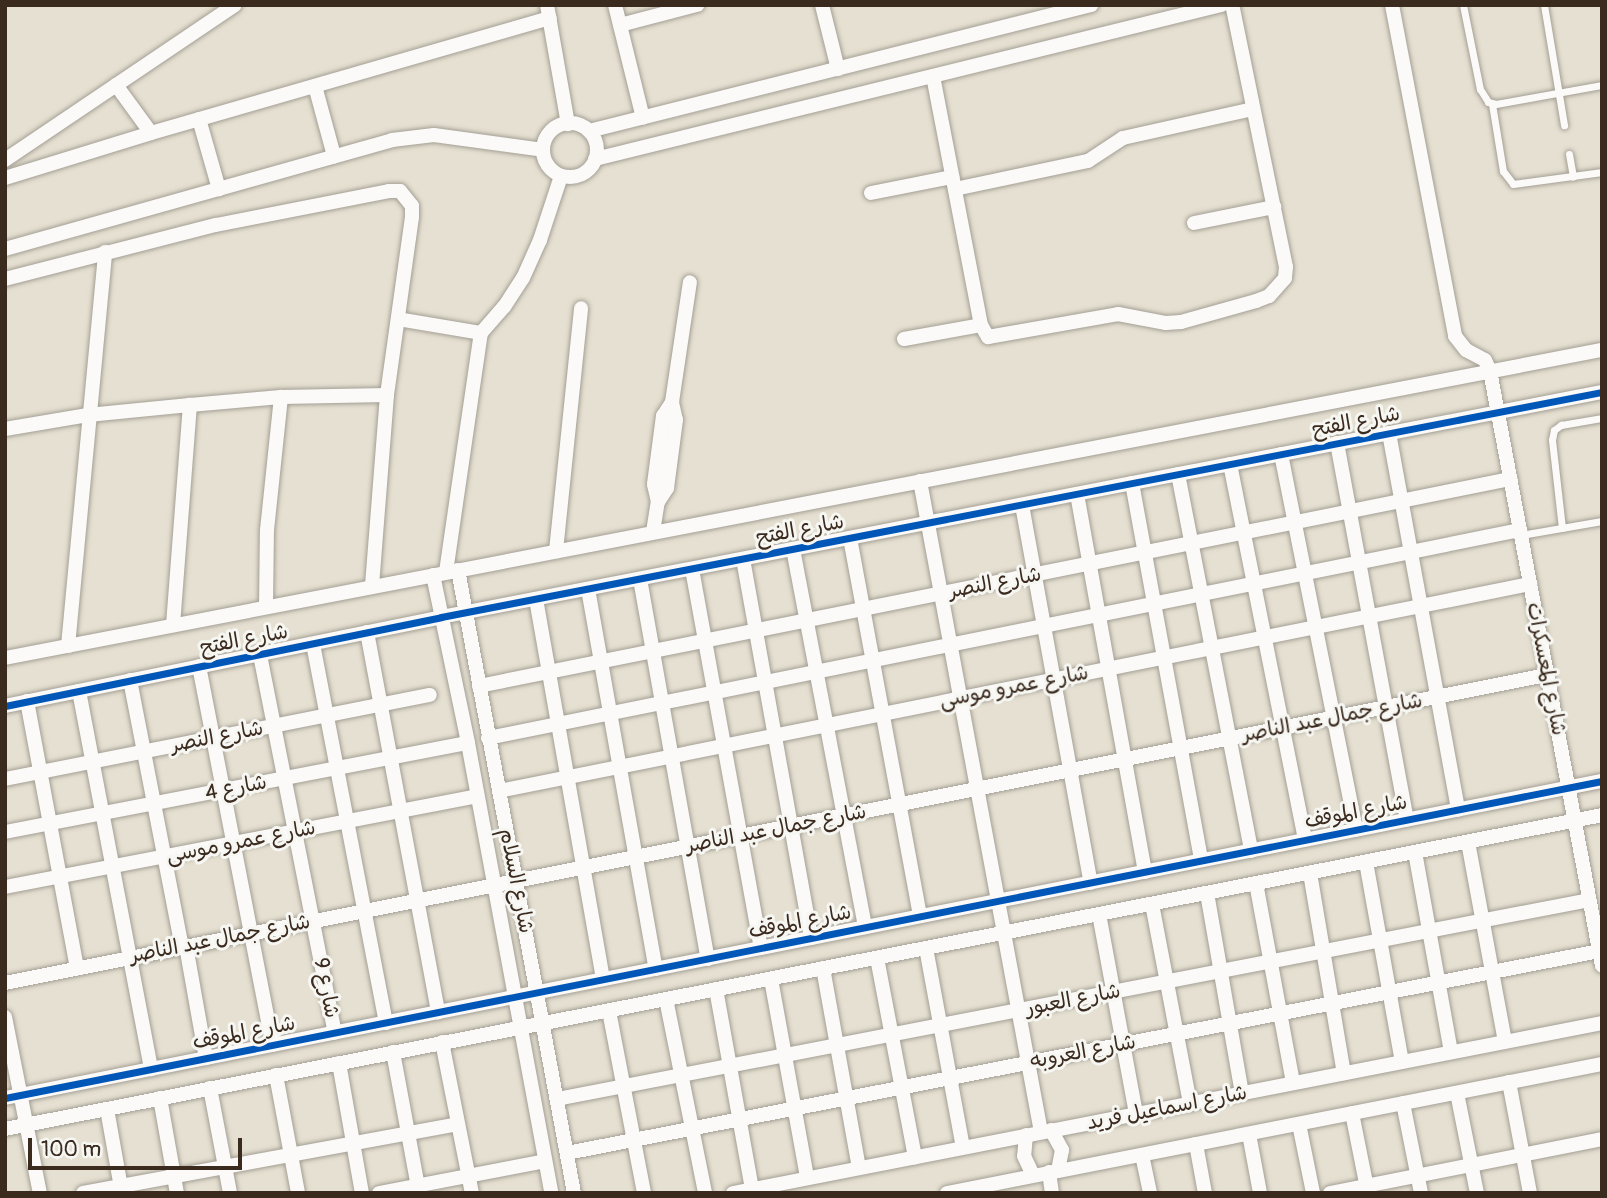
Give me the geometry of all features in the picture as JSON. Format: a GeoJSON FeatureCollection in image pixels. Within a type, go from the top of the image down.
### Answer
{"type":"FeatureCollection","features":[{"type":"Feature","properties":{"kind":"street"},"geometry":{"type":"LineString","coordinates":[[5,160],[235,5]]}},
{"type":"Feature","properties":{"kind":"street"},"geometry":{"type":"LineString","coordinates":[[615,5],[643,118]]}},
{"type":"Feature","properties":{"kind":"street"},"geometry":{"type":"LineString","coordinates":[[620,25],[697,5]]}},
{"type":"Feature","properties":{"kind":"street"},"geometry":{"type":"LineString","coordinates":[[822,5],[838,69]]}},
{"type":"Feature","properties":{"kind":"street"},"geometry":{"type":"LineString","coordinates":[[1091,5],[589,131],[568,124],[550,132],[543,150],[549,168],[561,176],[581,175],[595,159],[1221,5]]}},
{"type":"Feature","properties":{"kind":"street"},"geometry":{"type":"LineString","coordinates":[[933,76],[981,325],[988,337],[1118,314],[1174,323],[1269,296],[1285,278],[1286,267],[1232,5]]}},
{"type":"Feature","properties":{"kind":"street"},"geometry":{"type":"LineString","coordinates":[[1392,5],[1455,336],[1466,350],[1485,360],[1490,371]]}},
{"type":"Feature","properties":{"kind":"street"},"geometry":{"type":"LineString","coordinates":[[5,178],[315,86],[549,12],[568,124]]}},
{"type":"Feature","properties":{"kind":"street"},"geometry":{"type":"LineString","coordinates":[[116,85],[151,133]]}},
{"type":"Feature","properties":{"kind":"street"},"geometry":{"type":"LineString","coordinates":[[315,86],[334,156]]}},
{"type":"Feature","properties":{"kind":"street"},"geometry":{"type":"LineString","coordinates":[[871,192],[954,183],[1088,161],[1123,138],[1253,109]]}},
{"type":"Feature","properties":{"kind":"street"},"geometry":{"type":"LineString","coordinates":[[199,119],[219,189]]}},
{"type":"Feature","properties":{"kind":"street"},"geometry":{"type":"LineString","coordinates":[[589,131],[596,145],[595,159]]}},
{"type":"Feature","properties":{"kind":"street"},"geometry":{"type":"LineString","coordinates":[[5,249],[392,140],[434,135],[543,150]]}},
{"type":"Feature","properties":{"kind":"street"},"geometry":{"type":"LineString","coordinates":[[445,572],[481,333],[504,307],[523,278],[540,240],[561,176]]}},
{"type":"Feature","properties":{"kind":"street"},"geometry":{"type":"LineString","coordinates":[[5,279],[216,225],[400,191],[412,206],[412,217],[387,395],[372,586]]}},
{"type":"Feature","properties":{"kind":"street"},"geometry":{"type":"LineString","coordinates":[[1194,223],[1274,207]]}},
{"type":"Feature","properties":{"kind":"street"},"geometry":{"type":"LineString","coordinates":[[68,646],[105,252]]}},
{"type":"Feature","properties":{"kind":"street"},"geometry":{"type":"LineString","coordinates":[[653,532],[658,502],[654,485],[663,416],[673,402],[690,282]]}},
{"type":"Feature","properties":{"kind":"street"},"geometry":{"type":"LineString","coordinates":[[556,551],[581,308]]}},
{"type":"Feature","properties":{"kind":"street"},"geometry":{"type":"LineString","coordinates":[[398,319],[481,333]]}},
{"type":"Feature","properties":{"kind":"street"},"geometry":{"type":"LineString","coordinates":[[904,339],[981,325]]}},
{"type":"Feature","properties":{"kind":"street","name":"شارع الفتح"},"geometry":{"type":"LineString","coordinates":[[5,658],[1602,350]]}},
{"type":"Feature","properties":{"kind":"street","name":"شارع المعسكرات"},"geometry":{"type":"LineString","coordinates":[[1490,371],[1602,966]]}},
{"type":"Feature","properties":{"kind":"street","name":"شارع الفتح"},"geometry":{"type":"LineString","coordinates":[[5,706],[367,632],[1602,392]]}},
{"type":"Feature","properties":{"kind":"street"},"geometry":{"type":"LineString","coordinates":[[5,429],[88,415],[190,405],[281,397],[387,395]]}},
{"type":"Feature","properties":{"kind":"street"},"geometry":{"type":"LineString","coordinates":[[266,607],[267,530],[281,397]]}},
{"type":"Feature","properties":{"kind":"street"},"geometry":{"type":"LineString","coordinates":[[173,625],[190,405]]}},
{"type":"Feature","properties":{"kind":"street"},"geometry":{"type":"LineString","coordinates":[[1390,433],[1458,810]]}},
{"type":"Feature","properties":{"kind":"street"},"geometry":{"type":"LineString","coordinates":[[1337,443],[1407,820]]}},
{"type":"Feature","properties":{"kind":"street"},"geometry":{"type":"LineString","coordinates":[[1281,454],[1356,830]]}},
{"type":"Feature","properties":{"kind":"street"},"geometry":{"type":"LineString","coordinates":[[1230,464],[1305,840]]}},
{"type":"Feature","properties":{"kind":"street"},"geometry":{"type":"LineString","coordinates":[[1178,474],[1251,851]]}},
{"type":"Feature","properties":{"kind":"street","name":"شارع النصر"},"geometry":{"type":"LineString","coordinates":[[479,686],[1510,479]]}},
{"type":"Feature","properties":{"kind":"street"},"geometry":{"type":"LineString","coordinates":[[920,481],[1028,1063],[1046,1131],[1062,1150],[1053,1171],[1052,1193]]}},
{"type":"Feature","properties":{"kind":"street"},"geometry":{"type":"LineString","coordinates":[[1132,483],[1201,860]]}},
{"type":"Feature","properties":{"kind":"street"},"geometry":{"type":"LineString","coordinates":[[1077,494],[1145,872]]}},
{"type":"Feature","properties":{"kind":"street"},"geometry":{"type":"LineString","coordinates":[[1022,505],[1091,883]]}},
{"type":"Feature","properties":{"kind":"street"},"geometry":{"type":"LineString","coordinates":[[488,738],[1411,552],[1520,533]]}},
{"type":"Feature","properties":{"kind":"street"},"geometry":{"type":"LineString","coordinates":[[850,538],[920,916]]}},
{"type":"Feature","properties":{"kind":"street"},"geometry":{"type":"LineString","coordinates":[[793,549],[865,927]]}},
{"type":"Feature","properties":{"kind":"street"},"geometry":{"type":"LineString","coordinates":[[743,559],[811,938]]}},
{"type":"Feature","properties":{"kind":"street"},"geometry":{"type":"LineString","coordinates":[[692,569],[761,948]]}},
{"type":"Feature","properties":{"kind":"street","name":"شارع السلام"},"geometry":{"type":"LineString","coordinates":[[445,572],[465,613],[574,1193]]}},
{"type":"Feature","properties":{"kind":"street","name":"شارع السلام"},"geometry":{"type":"LineString","coordinates":[[445,572],[441,618],[468,743],[551,1193]]}},
{"type":"Feature","properties":{"kind":"street"},"geometry":{"type":"LineString","coordinates":[[640,579],[708,959]]}},
{"type":"Feature","properties":{"kind":"street","name":"شارع عمرو موسى"},"geometry":{"type":"LineString","coordinates":[[499,791],[1530,584]]}},
{"type":"Feature","properties":{"kind":"street"},"geometry":{"type":"LineString","coordinates":[[588,589],[656,969]]}},
{"type":"Feature","properties":{"kind":"street"},"geometry":{"type":"LineString","coordinates":[[536,599],[603,979]]}},
{"type":"Feature","properties":{"kind":"street"},"geometry":{"type":"LineString","coordinates":[[367,632],[438,1012]]}},
{"type":"Feature","properties":{"kind":"street"},"geometry":{"type":"LineString","coordinates":[[313,644],[386,1023]]}},
{"type":"Feature","properties":{"kind":"street","name":"شارع 9"},"geometry":{"type":"LineString","coordinates":[[260,655],[335,1033]]}},
{"type":"Feature","properties":{"kind":"street"},"geometry":{"type":"LineString","coordinates":[[199,666],[273,1045]]}},
{"type":"Feature","properties":{"kind":"street","name":"شارع جمال عبد الناصر"},"geometry":{"type":"LineString","coordinates":[[5,982],[1547,675]]}},
{"type":"Feature","properties":{"kind":"street"},"geometry":{"type":"LineString","coordinates":[[131,680],[206,1058]]}},
{"type":"Feature","properties":{"kind":"street"},"geometry":{"type":"LineString","coordinates":[[79,691],[152,1069]]}},
{"type":"Feature","properties":{"kind":"street","name":"شارع النصر"},"geometry":{"type":"LineString","coordinates":[[5,779],[430,695]]}},
{"type":"Feature","properties":{"kind":"street"},"geometry":{"type":"LineString","coordinates":[[27,701],[77,968]]}},
{"type":"Feature","properties":{"kind":"street","name":"شارع 4"},"geometry":{"type":"LineString","coordinates":[[5,832],[468,743]]}},
{"type":"Feature","properties":{"kind":"street","name":"شارع الموقف"},"geometry":{"type":"LineString","coordinates":[[5,1098],[1602,781]]}},
{"type":"Feature","properties":{"kind":"street","name":"شارع عمرو موسى"},"geometry":{"type":"LineString","coordinates":[[5,887],[477,796]]}},
{"type":"Feature","properties":{"kind":"street"},"geometry":{"type":"LineString","coordinates":[[5,1129],[1602,816]]}},
{"type":"Feature","properties":{"kind":"street"},"geometry":{"type":"LineString","coordinates":[[1468,842],[1505,1042]]}},
{"type":"Feature","properties":{"kind":"street"},"geometry":{"type":"LineString","coordinates":[[1415,852],[1451,1052]]}},
{"type":"Feature","properties":{"kind":"street"},"geometry":{"type":"LineString","coordinates":[[1366,862],[1402,1062]]}},
{"type":"Feature","properties":{"kind":"street"},"geometry":{"type":"LineString","coordinates":[[1310,873],[1344,1073]]}},
{"type":"Feature","properties":{"kind":"street"},"geometry":{"type":"LineString","coordinates":[[1256,883],[1293,1083]]}},
{"type":"Feature","properties":{"kind":"street"},"geometry":{"type":"LineString","coordinates":[[1207,893],[1242,1093]]}},
{"type":"Feature","properties":{"kind":"street","name":"شارع العبور"},"geometry":{"type":"LineString","coordinates":[[557,1099],[1589,900]]}},
{"type":"Feature","properties":{"kind":"street"},"geometry":{"type":"LineString","coordinates":[[1152,904],[1190,1104]]}},
{"type":"Feature","properties":{"kind":"street"},"geometry":{"type":"LineString","coordinates":[[1099,914],[1136,1114]]}},
{"type":"Feature","properties":{"kind":"street"},"geometry":{"type":"LineString","coordinates":[[926,948],[964,1147]]}},
{"type":"Feature","properties":{"kind":"street","name":"شارع العروبه"},"geometry":{"type":"LineString","coordinates":[[567,1153],[1599,951]]}},
{"type":"Feature","properties":{"kind":"street"},"geometry":{"type":"LineString","coordinates":[[877,958],[915,1157]]}},
{"type":"Feature","properties":{"kind":"street"},"geometry":{"type":"LineString","coordinates":[[823,968],[859,1168]]}},
{"type":"Feature","properties":{"kind":"street"},"geometry":{"type":"LineString","coordinates":[[771,979],[807,1178]]}},
{"type":"Feature","properties":{"kind":"street"},"geometry":{"type":"LineString","coordinates":[[716,989],[752,1189]]}},
{"type":"Feature","properties":{"kind":"street"},"geometry":{"type":"LineString","coordinates":[[666,999],[705,1193]]}},
{"type":"Feature","properties":{"kind":"street"},"geometry":{"type":"LineString","coordinates":[[609,1011],[645,1193]]}},
{"type":"Feature","properties":{"kind":"street"},"geometry":{"type":"LineString","coordinates":[[5,1017],[40,1193]]}},
{"type":"Feature","properties":{"kind":"street","name":"شارع اسماعيل فريد"},"geometry":{"type":"LineString","coordinates":[[733,1193],[1602,1023]]}},
{"type":"Feature","properties":{"kind":"street"},"geometry":{"type":"LineString","coordinates":[[442,1042],[472,1193]]}},
{"type":"Feature","properties":{"kind":"street"},"geometry":{"type":"LineString","coordinates":[[393,1052],[418,1189]]}},
{"type":"Feature","properties":{"kind":"street"},"geometry":{"type":"LineString","coordinates":[[339,1063],[362,1193]]}},
{"type":"Feature","properties":{"kind":"street","name":"شارع اسماعيل فريد"},"geometry":{"type":"LineString","coordinates":[[947,1193],[1602,1064]]}},
{"type":"Feature","properties":{"kind":"street"},"geometry":{"type":"LineString","coordinates":[[276,1075],[298,1193]]}},
{"type":"Feature","properties":{"kind":"street"},"geometry":{"type":"LineString","coordinates":[[1509,1082],[1530,1193]]}},
{"type":"Feature","properties":{"kind":"street"},"geometry":{"type":"LineString","coordinates":[[211,1088],[230,1193]]}},
{"type":"Feature","properties":{"kind":"street"},"geometry":{"type":"LineString","coordinates":[[1457,1093],[1477,1193]]}},
{"type":"Feature","properties":{"kind":"street"},"geometry":{"type":"LineString","coordinates":[[160,1098],[177,1193]]}},
{"type":"Feature","properties":{"kind":"street"},"geometry":{"type":"LineString","coordinates":[[1403,1103],[1421,1193]]}},
{"type":"Feature","properties":{"kind":"street"},"geometry":{"type":"LineString","coordinates":[[107,1109],[121,1189]]}},
{"type":"Feature","properties":{"kind":"street"},"geometry":{"type":"LineString","coordinates":[[1352,1113],[1367,1189]]}},
{"type":"Feature","properties":{"kind":"street"},"geometry":{"type":"LineString","coordinates":[[83,1193],[121,1189],[174,1176],[458,1124]]}},
{"type":"Feature","properties":{"kind":"street"},"geometry":{"type":"LineString","coordinates":[[1299,1124],[1313,1193]]}},
{"type":"Feature","properties":{"kind":"street"},"geometry":{"type":"LineString","coordinates":[[1249,1133],[1260,1193]]}},
{"type":"Feature","properties":{"kind":"street"},"geometry":{"type":"LineString","coordinates":[[1026,1135],[1024,1156],[1033,1175]]}},
{"type":"Feature","properties":{"kind":"street"},"geometry":{"type":"LineString","coordinates":[[1330,1193],[1367,1189],[1418,1175],[1602,1139]]}},
{"type":"Feature","properties":{"kind":"street"},"geometry":{"type":"LineString","coordinates":[[1196,1144],[1205,1193]]}},
{"type":"Feature","properties":{"kind":"street"},"geometry":{"type":"LineString","coordinates":[[1142,1155],[1150,1193]]}},
{"type":"Feature","properties":{"kind":"street"},"geometry":{"type":"LineString","coordinates":[[379,1193],[418,1189],[545,1161]]}},
{"type":"Feature","properties":{"kind":"lane"},"geometry":{"type":"LineString","coordinates":[[1463,5],[1479,89],[1492,104],[1507,180],[1513,184],[1525,184],[1602,172]]}},
{"type":"Feature","properties":{"kind":"lane"},"geometry":{"type":"LineString","coordinates":[[1544,5],[1564,125]]}},
{"type":"Feature","properties":{"kind":"lane"},"geometry":{"type":"LineString","coordinates":[[1492,104],[1602,85]]}},
{"type":"Feature","properties":{"kind":"lane"},"geometry":{"type":"LineString","coordinates":[[1569,154],[1573,177]]}},
{"type":"Feature","properties":{"kind":"lane"},"geometry":{"type":"LineString","coordinates":[[1562,527],[1552,440],[1554,430],[1561,425],[1602,418]]}},
{"type":"Feature","properties":{"kind":"lane"},"geometry":{"type":"LineString","coordinates":[[1520,533],[1602,521]]}},
{"type":"Feature","properties":{"kind":"cycle path"},"geometry":{"type":"LineString","coordinates":[[5,706],[441,617],[1602,392]]}},
{"type":"Feature","properties":{"kind":"cycle path"},"geometry":{"type":"LineString","coordinates":[[5,1098],[1602,781]]}}]}
